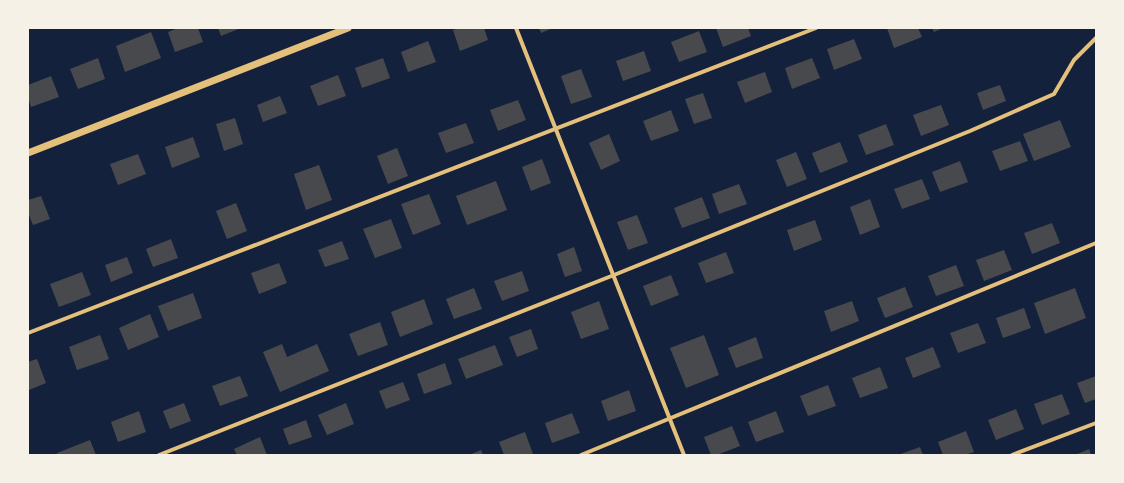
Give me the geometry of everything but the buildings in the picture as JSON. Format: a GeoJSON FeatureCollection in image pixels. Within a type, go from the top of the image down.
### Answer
{"type":"FeatureCollection","features":[{"type":"Feature","properties":{"kind":"street"},"geometry":{"type":"LineString","coordinates":[[28,153],[348,28]]}},
{"type":"Feature","properties":{"kind":"street"},"geometry":{"type":"LineString","coordinates":[[516,28],[684,455]]}},
{"type":"Feature","properties":{"kind":"street"},"geometry":{"type":"LineString","coordinates":[[28,334],[816,28]]}},
{"type":"Feature","properties":{"kind":"street"},"geometry":{"type":"LineString","coordinates":[[159,455],[614,275],[970,131],[1054,94],[1074,60],[1096,38]]}},
{"type":"Feature","properties":{"kind":"street"},"geometry":{"type":"LineString","coordinates":[[581,455],[1096,243]]}},
{"type":"Feature","properties":{"kind":"street"},"geometry":{"type":"LineString","coordinates":[[1012,455],[1096,423]]}}]}
